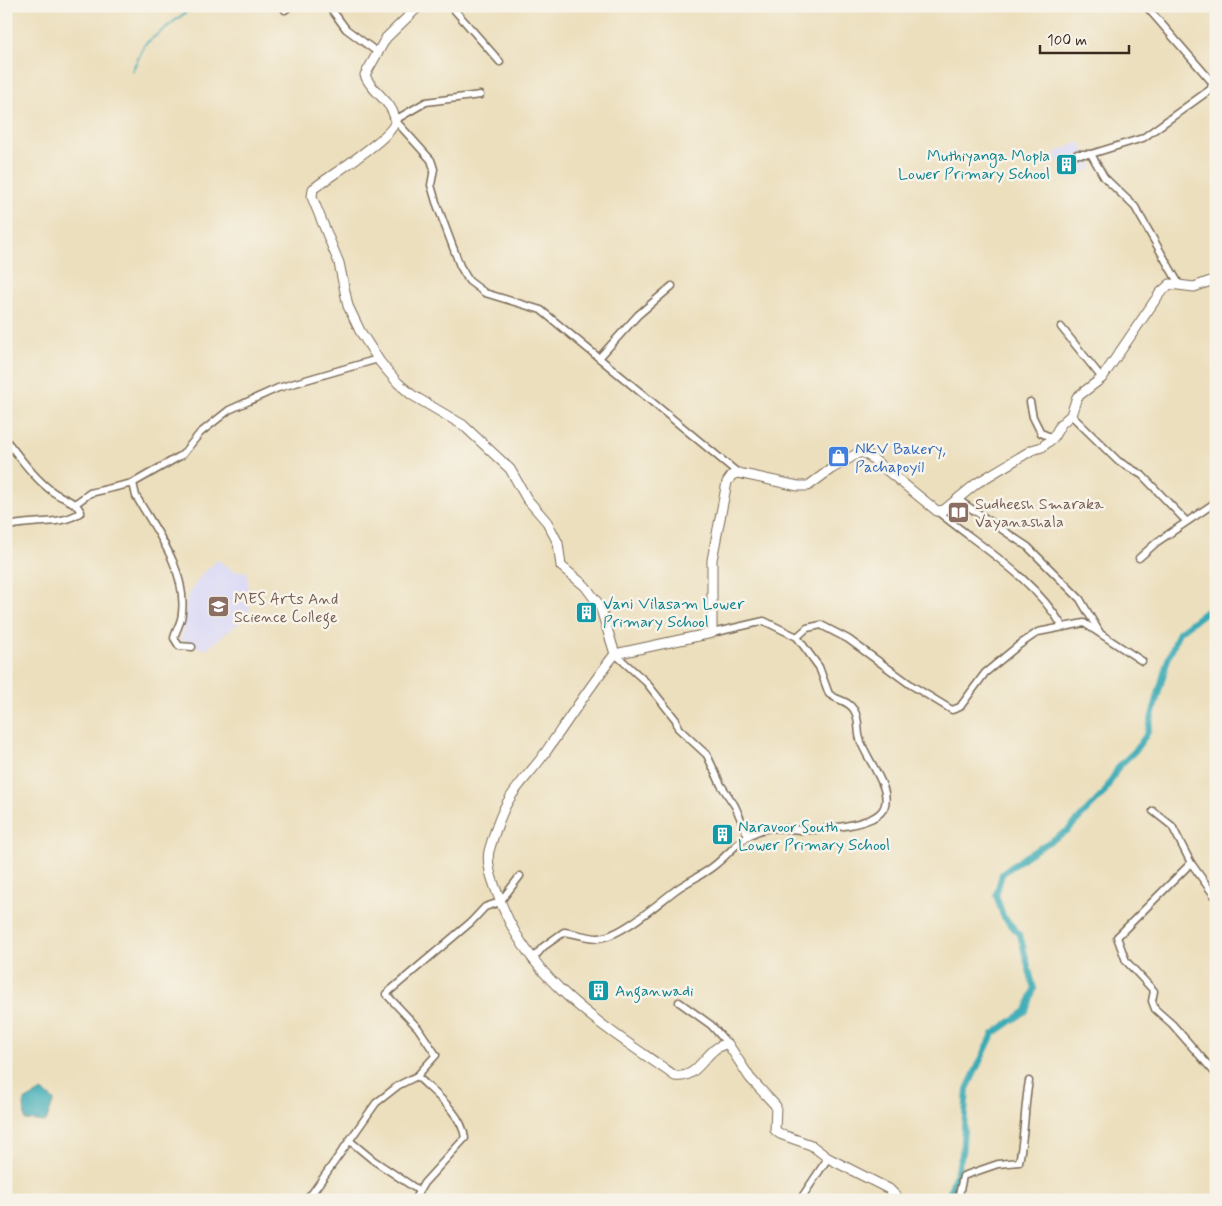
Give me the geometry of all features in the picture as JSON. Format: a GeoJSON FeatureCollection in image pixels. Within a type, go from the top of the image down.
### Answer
{"type":"FeatureCollection","features":[{"type":"Feature","properties":{"kind":"street"},"geometry":{"type":"LineString","coordinates":[[329,6],[346,29],[378,52]]}},
{"type":"Feature","properties":{"kind":"street"},"geometry":{"type":"LineString","coordinates":[[419,6],[386,38],[365,75],[390,108],[395,120],[431,160],[434,169],[431,185],[436,202],[460,266],[469,280],[485,294],[541,310],[738,473],[798,486],[808,486],[831,468],[860,452],[868,455],[937,511],[998,556],[1023,578],[1063,627]]}},
{"type":"Feature","properties":{"kind":"street"},"geometry":{"type":"LineString","coordinates":[[451,6],[500,62]]}},
{"type":"Feature","properties":{"kind":"street"},"geometry":{"type":"LineString","coordinates":[[1077,154],[1091,154],[1143,138],[1211,89],[1212,82],[1197,62],[1146,6]]}},
{"type":"Feature","properties":{"kind":"street"},"geometry":{"type":"LineString","coordinates":[[480,95],[426,102],[395,120],[393,126],[383,137],[313,189],[312,198],[339,263],[348,306],[360,331],[378,359],[398,383],[412,395],[464,425],[510,469],[527,499],[547,522],[558,543],[561,566],[585,586],[600,606],[615,654],[624,660],[646,682],[676,720],[678,728],[707,755],[721,785],[735,806],[748,836]]}},
{"type":"Feature","properties":{"kind":"street"},"geometry":{"type":"LineString","coordinates":[[1091,154],[1104,177],[1135,207],[1179,284]]}},
{"type":"Feature","properties":{"kind":"street"},"geometry":{"type":"LineString","coordinates":[[937,511],[944,510],[977,483],[1032,450],[1042,447],[1053,438],[1062,424],[1071,415],[1077,397],[1102,378],[1160,293],[1170,284],[1194,287],[1216,279]]}},
{"type":"Feature","properties":{"kind":"street"},"geometry":{"type":"LineString","coordinates":[[599,358],[638,315],[672,286]]}},
{"type":"Feature","properties":{"kind":"street"},"geometry":{"type":"LineString","coordinates":[[1061,327],[1102,378]]}},
{"type":"Feature","properties":{"kind":"street"},"geometry":{"type":"LineString","coordinates":[[75,504],[90,492],[133,483],[182,455],[200,433],[229,410],[278,388],[378,359]]}},
{"type":"Feature","properties":{"kind":"street"},"geometry":{"type":"LineString","coordinates":[[1030,402],[1033,417],[1040,432],[1053,438]]}},
{"type":"Feature","properties":{"kind":"street"},"geometry":{"type":"LineString","coordinates":[[1071,415],[1118,461],[1142,475],[1186,521]]}},
{"type":"Feature","properties":{"kind":"street"},"geometry":{"type":"LineString","coordinates":[[6,440],[52,492],[75,504],[81,512],[48,522],[28,522],[6,527]]}},
{"type":"Feature","properties":{"kind":"street"},"geometry":{"type":"LineString","coordinates":[[712,633],[712,560],[727,482],[732,475],[738,473]]}},
{"type":"Feature","properties":{"kind":"street"},"geometry":{"type":"LineString","coordinates":[[133,483],[136,496],[176,567],[182,588],[182,613],[174,638],[179,646],[192,647]]}},
{"type":"Feature","properties":{"kind":"street"},"geometry":{"type":"LineString","coordinates":[[957,499],[1028,547],[1080,599],[1101,634]]}},
{"type":"Feature","properties":{"kind":"street"},"geometry":{"type":"LineString","coordinates":[[1139,558],[1186,521],[1216,502]]}},
{"type":"Feature","properties":{"kind":"street"},"geometry":{"type":"LineString","coordinates":[[532,960],[543,947],[564,932],[598,938],[616,932],[654,909],[686,883],[698,878],[748,836],[758,831],[772,829],[807,830],[860,822],[881,812],[885,805],[885,792],[859,738],[856,712],[849,704],[830,694],[819,667],[797,637],[764,621],[615,654],[538,763],[509,799],[488,853],[490,874],[500,902],[532,960],[547,979],[574,1004],[675,1076],[684,1078],[692,1073],[715,1050],[723,1044],[728,1044]]}},
{"type":"Feature","properties":{"kind":"street"},"geometry":{"type":"LineString","coordinates":[[797,637],[807,628],[821,624],[848,638],[911,685],[952,710],[960,708],[985,673],[1038,632],[1084,623],[1121,650],[1142,661]]}},
{"type":"Feature","properties":{"kind":"street"},"geometry":{"type":"LineString","coordinates":[[1153,811],[1172,826],[1190,862],[1216,898]]}},
{"type":"Feature","properties":{"kind":"street"},"geometry":{"type":"LineString","coordinates":[[1190,862],[1117,937],[1126,962],[1154,990],[1152,1001],[1155,1009],[1216,1074]]}},
{"type":"Feature","properties":{"kind":"street"},"geometry":{"type":"LineString","coordinates":[[306,1200],[376,1104],[399,1085],[417,1076],[436,1054],[418,1028],[386,994],[485,907],[500,902],[520,876]]}},
{"type":"Feature","properties":{"kind":"street"},"geometry":{"type":"LineString","coordinates":[[679,1002],[711,1025],[728,1044],[750,1078],[776,1106],[775,1130],[780,1134],[810,1144],[828,1158],[889,1189],[900,1200]]}},
{"type":"Feature","properties":{"kind":"street"},"geometry":{"type":"LineString","coordinates":[[414,1200],[418,1190],[465,1138],[464,1129],[453,1112],[417,1076]]}},
{"type":"Feature","properties":{"kind":"street"},"geometry":{"type":"LineString","coordinates":[[958,1200],[963,1176],[998,1164],[1019,1162],[1024,1136],[1025,1103],[1029,1081]]}},
{"type":"Feature","properties":{"kind":"street"},"geometry":{"type":"LineString","coordinates":[[350,1141],[418,1190]]}},
{"type":"Feature","properties":{"kind":"street"},"geometry":{"type":"LineString","coordinates":[[800,1200],[828,1158]]}},
{"type":"Feature","properties":{"kind":"shaded area","name":"Muthiyanga Mopla Lower Primary School"},"geometry":{"type":"Polygon","coordinates":[[[1080,142],[1094,168],[1067,180],[1054,153],[1080,142]]]}},
{"type":"Feature","properties":{"kind":"shaded area","name":"MES Arts And Science College"},"geometry":{"type":"Polygon","coordinates":[[[218,560],[235,572],[247,571],[250,614],[205,650],[181,640],[187,597],[202,574],[218,560]]]}},
{"type":"Feature","properties":{"kind":"water"},"geometry":{"type":"Polygon","coordinates":[[[42,1091],[54,1100],[46,1122],[25,1120],[24,1101],[42,1091]]]}},
{"type":"Feature","properties":{"kind":"waterway"},"geometry":{"type":"LineString","coordinates":[[132,71],[145,44],[194,6]]}},
{"type":"Feature","properties":{"kind":"waterway"},"geometry":{"type":"LineString","coordinates":[[947,1200],[962,1155],[967,1089],[993,1034],[1026,1011],[1034,989],[1020,935],[1003,916],[996,895],[1002,874],[1026,856],[1067,831],[1104,793],[1119,766],[1134,752],[1147,734],[1167,662],[1179,632],[1216,604]]}},
{"type":"Feature","properties":{"kind":"place","name":"Muthiyanga Mopla Lower Primary School"},"geometry":{"type":"Point","coordinates":[1066,164]}},
{"type":"Feature","properties":{"kind":"place","name":"NKV Bakery, Pachapoyil"},"geometry":{"type":"Point","coordinates":[839,457]}},
{"type":"Feature","properties":{"kind":"place","name":"Sudheesh Smaraka Vayanashala"},"geometry":{"type":"Point","coordinates":[959,512]}},
{"type":"Feature","properties":{"kind":"place","name":"MES Arts And Science College"},"geometry":{"type":"Point","coordinates":[218,607]}},
{"type":"Feature","properties":{"kind":"place","name":"Vani Vilasam Lower Primary School"},"geometry":{"type":"Point","coordinates":[587,612]}},
{"type":"Feature","properties":{"kind":"place","name":"Naravoor South Lower Primary School"},"geometry":{"type":"Point","coordinates":[722,835]}},
{"type":"Feature","properties":{"kind":"place","name":"Anganwadi"},"geometry":{"type":"Point","coordinates":[599,990]}}]}
